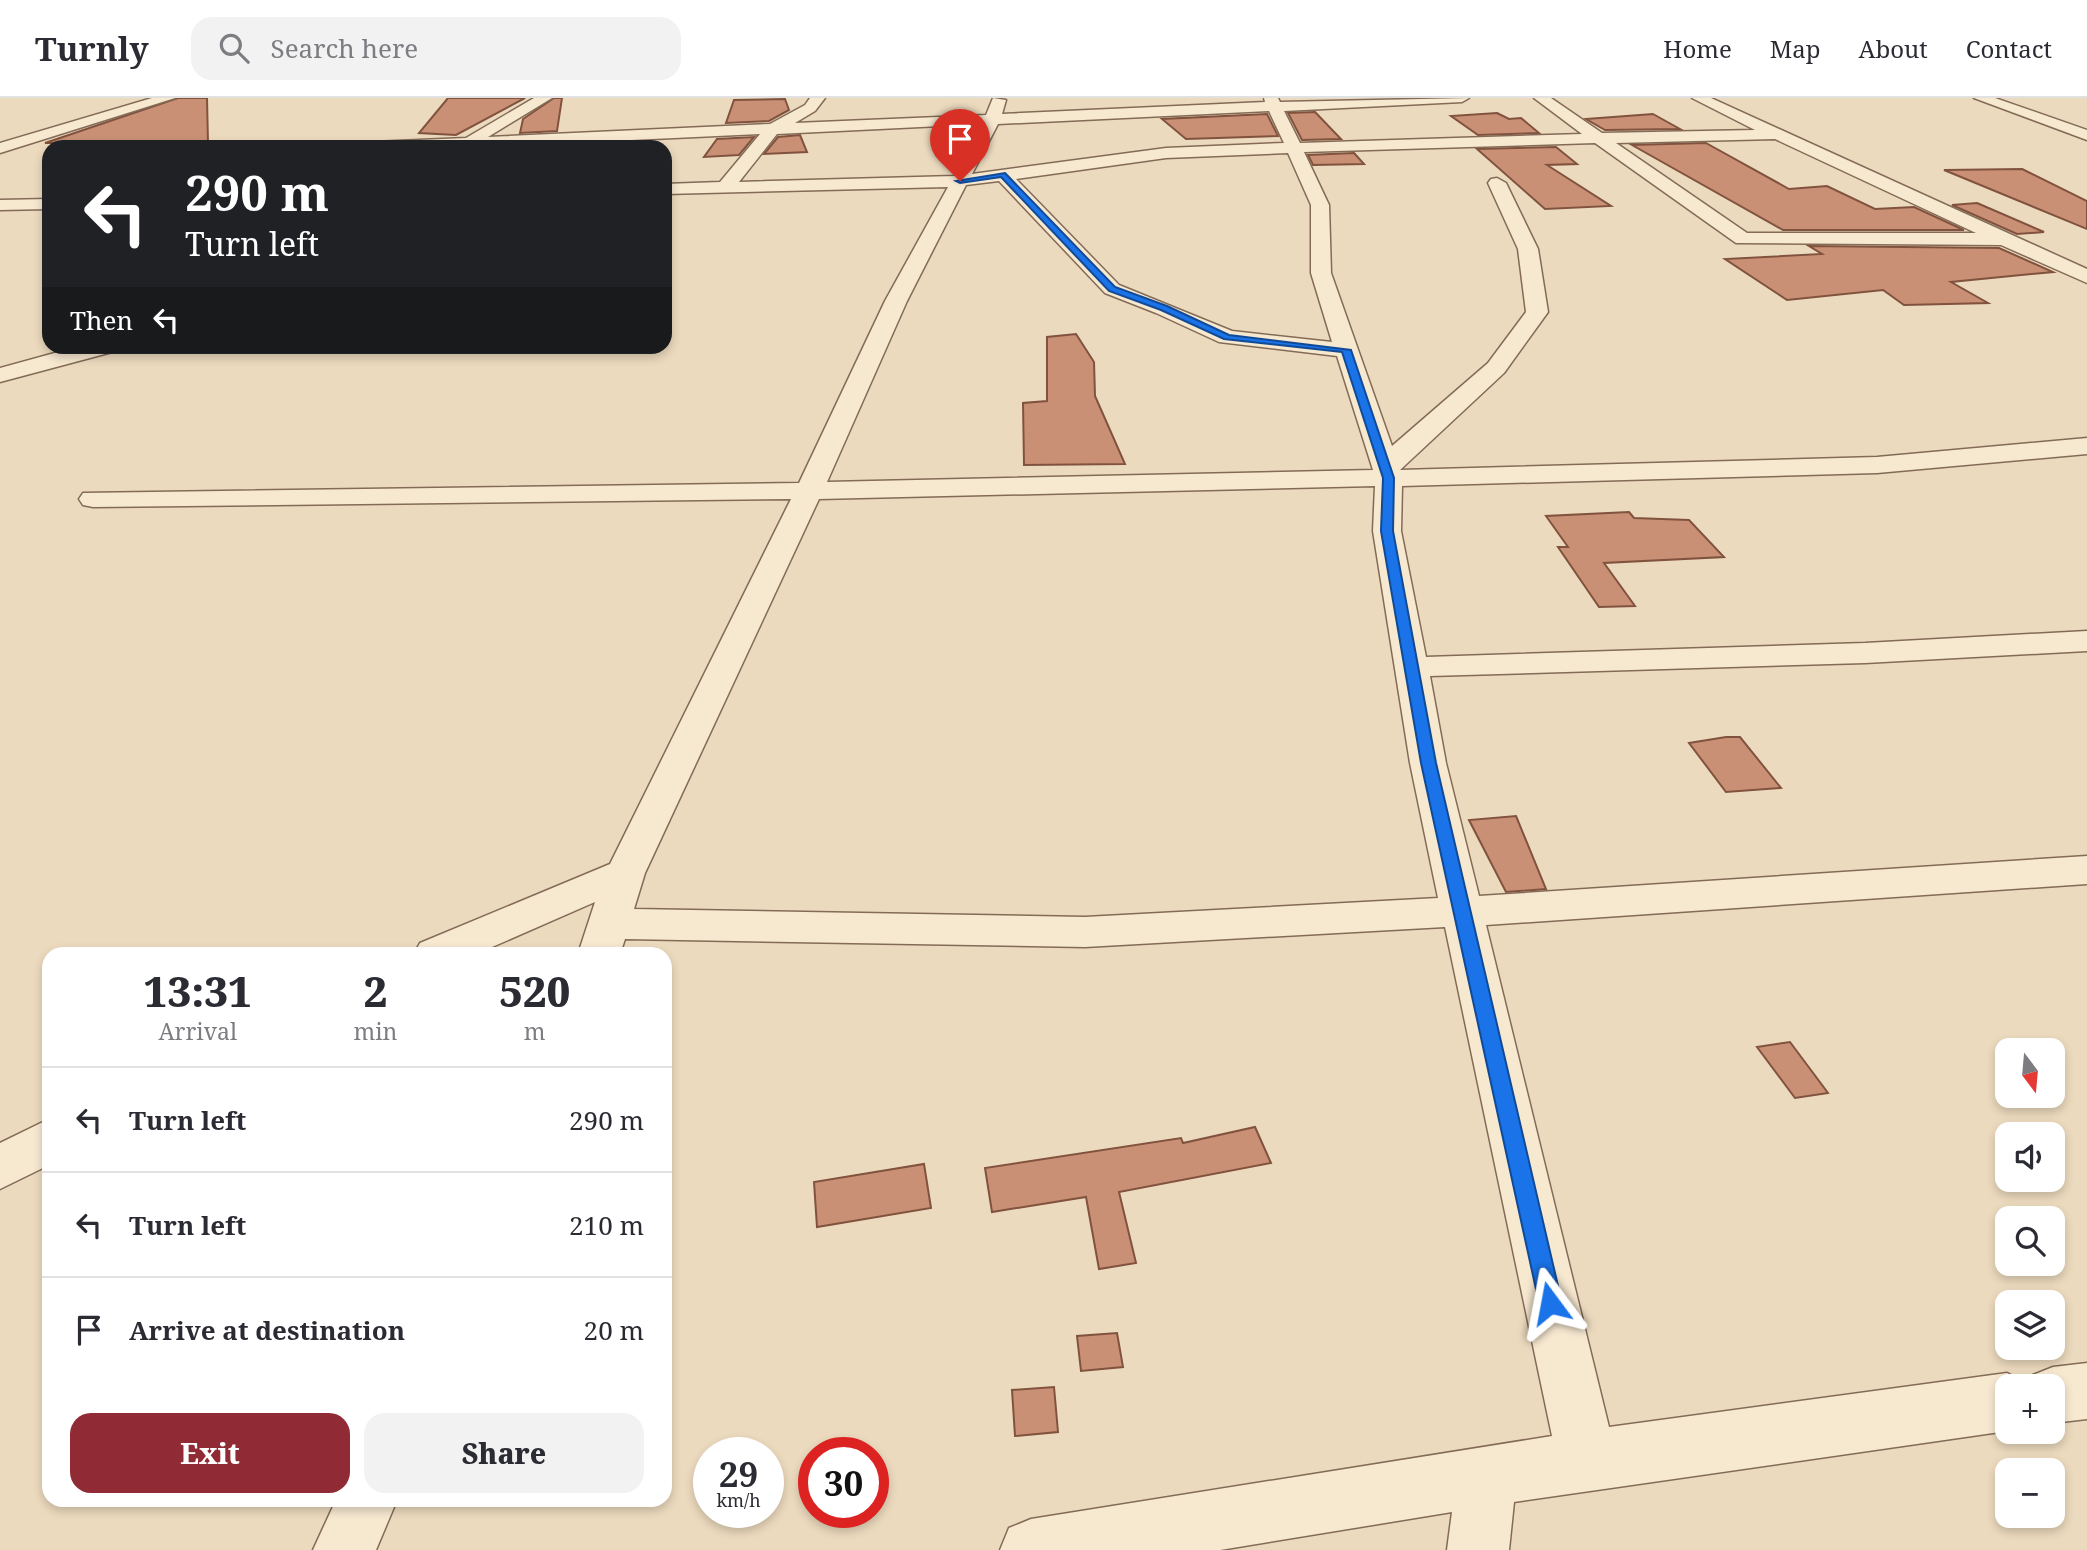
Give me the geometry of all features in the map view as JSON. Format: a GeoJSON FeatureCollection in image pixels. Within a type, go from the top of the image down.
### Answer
{"type":"FeatureCollection","features":[{"type":"Feature","properties":{"kind":"street"},"geometry":{"type":"LineString","coordinates":[[0,148],[168,98]]}},
{"type":"Feature","properties":{"kind":"street"},"geometry":{"type":"LineString","coordinates":[[471,140],[545,98]]}},
{"type":"Feature","properties":{"kind":"street"},"geometry":{"type":"LineString","coordinates":[[725,188],[772,130],[810,107],[818,98]]}},
{"type":"Feature","properties":{"kind":"street"},"geometry":{"type":"LineString","coordinates":[[999,98],[992,120],[896,301],[809,491],[625,873],[604,939],[1085,932],[1996,878],[2087,870]]}},
{"type":"Feature","properties":{"kind":"street"},"geometry":{"type":"LineString","coordinates":[[565,140],[992,120],[1272,103],[1462,98]]}},
{"type":"Feature","properties":{"kind":"street"},"geometry":{"type":"LineString","coordinates":[[1541,98],[1743,239],[2000,239]]}},
{"type":"Feature","properties":{"kind":"street"},"geometry":{"type":"LineString","coordinates":[[1699,98],[2087,277]]}},
{"type":"Feature","properties":{"kind":"street"},"geometry":{"type":"LineString","coordinates":[[1980,98],[2087,135]]}},
{"type":"Feature","properties":{"kind":"street"},"geometry":{"type":"LineString","coordinates":[[1272,103],[1320,205],[1321,273],[1387,472],[1387,531],[1459,909],[1587,1460]]}},
{"type":"Feature","properties":{"kind":"street"},"geometry":{"type":"LineString","coordinates":[[672,189],[960,181],[1166,153],[1777,134]]}},
{"type":"Feature","properties":{"kind":"street"},"geometry":{"type":"LineString","coordinates":[[1003,174],[1112,289],[1164,308],[1227,337],[1346,350]]}},
{"type":"Feature","properties":{"kind":"street"},"geometry":{"type":"LineString","coordinates":[[1387,472],[1496,368],[1537,312],[1528,249],[1497,183]]}},
{"type":"Feature","properties":{"kind":"street"},"geometry":{"type":"LineString","coordinates":[[0,205],[42,204]]}},
{"type":"Feature","properties":{"kind":"street"},"geometry":{"type":"LineString","coordinates":[[0,358],[42,342]]}},
{"type":"Feature","properties":{"kind":"street"},"geometry":{"type":"LineString","coordinates":[[0,375],[78,354]]}},
{"type":"Feature","properties":{"kind":"street"},"geometry":{"type":"LineString","coordinates":[[93,499],[809,491],[1387,472],[1877,465],[2087,446]]}},
{"type":"Feature","properties":{"kind":"street"},"geometry":{"type":"LineString","coordinates":[[1412,667],[1865,653],[2087,641]]}},
{"type":"Feature","properties":{"kind":"street"},"geometry":{"type":"LineString","coordinates":[[451,947],[625,873]]}},
{"type":"Feature","properties":{"kind":"street"},"geometry":{"type":"LineString","coordinates":[[0,1168],[42,1144]]}},
{"type":"Feature","properties":{"kind":"street"},"geometry":{"type":"LineString","coordinates":[[2065,1394],[2087,1391]]}},
{"type":"Feature","properties":{"kind":"street"},"geometry":{"type":"LineString","coordinates":[[1031,1550],[1587,1460],[1995,1404]]}},
{"type":"Feature","properties":{"kind":"street"},"geometry":{"type":"LineString","coordinates":[[1458,1480],[1486,1481],[1478,1550]]}},
{"type":"Feature","properties":{"kind":"street"},"geometry":{"type":"LineString","coordinates":[[344,1550],[364,1507]]}},
{"type":"Feature","properties":{"kind":"building"},"geometry":{"type":"Polygon","coordinates":[[[178,98],[207,98],[208,140],[54,140],[178,98]]]}},
{"type":"Feature","properties":{"kind":"building"},"geometry":{"type":"Polygon","coordinates":[[[448,98],[525,98],[456,135],[419,133],[448,98]]]}},
{"type":"Feature","properties":{"kind":"building"},"geometry":{"type":"Polygon","coordinates":[[[554,98],[562,98],[557,131],[520,133],[523,119],[554,98]]]}},
{"type":"Feature","properties":{"kind":"building"},"geometry":{"type":"Polygon","coordinates":[[[785,99],[789,110],[769,121],[726,123],[734,100],[785,99]]]}},
{"type":"Feature","properties":{"kind":"building"},"geometry":{"type":"Polygon","coordinates":[[[1315,112],[1341,139],[1302,140],[1288,113],[1315,112]]]}},
{"type":"Feature","properties":{"kind":"building"},"geometry":{"type":"Polygon","coordinates":[[[1497,113],[1509,119],[1521,118],[1539,133],[1478,135],[1451,116],[1497,113]]]}},
{"type":"Feature","properties":{"kind":"building"},"geometry":{"type":"Polygon","coordinates":[[[1267,114],[1278,136],[1186,139],[1162,119],[1267,114]]]}},
{"type":"Feature","properties":{"kind":"building"},"geometry":{"type":"Polygon","coordinates":[[[1653,114],[1680,129],[1605,130],[1586,119],[1653,114]]]}},
{"type":"Feature","properties":{"kind":"building"},"geometry":{"type":"Polygon","coordinates":[[[800,135],[807,152],[764,154],[778,137],[800,135]]]}},
{"type":"Feature","properties":{"kind":"building"},"geometry":{"type":"Polygon","coordinates":[[[754,137],[739,155],[704,157],[717,139],[754,137]]]}},
{"type":"Feature","properties":{"kind":"building"},"geometry":{"type":"Polygon","coordinates":[[[1706,143],[1789,189],[1827,186],[1875,209],[1914,207],[1964,230],[1783,230],[1632,145],[1706,143]]]}},
{"type":"Feature","properties":{"kind":"building"},"geometry":{"type":"Polygon","coordinates":[[[1556,147],[1577,164],[1547,165],[1611,206],[1545,209],[1477,149],[1556,147]]]}},
{"type":"Feature","properties":{"kind":"building"},"geometry":{"type":"Polygon","coordinates":[[[1354,153],[1364,164],[1313,165],[1308,155],[1354,153]]]}},
{"type":"Feature","properties":{"kind":"building"},"geometry":{"type":"Polygon","coordinates":[[[2022,169],[2087,201],[2087,229],[1944,170],[2022,169]]]}},
{"type":"Feature","properties":{"kind":"building"},"geometry":{"type":"Polygon","coordinates":[[[1977,203],[2044,232],[2017,234],[1952,205],[1977,203]]]}},
{"type":"Feature","properties":{"kind":"building"},"geometry":{"type":"Polygon","coordinates":[[[1809,246],[1999,248],[2053,272],[1951,282],[1988,303],[1904,305],[1883,290],[1787,300],[1725,259],[1822,254],[1809,246]]]}},
{"type":"Feature","properties":{"kind":"building"},"geometry":{"type":"Polygon","coordinates":[[[1076,334],[1094,362],[1095,396],[1125,464],[1024,465],[1023,403],[1047,401],[1047,337],[1076,334]]]}},
{"type":"Feature","properties":{"kind":"building"},"geometry":{"type":"Polygon","coordinates":[[[1629,512],[1634,518],[1689,520],[1724,557],[1604,563],[1635,606],[1599,607],[1558,547],[1568,547],[1546,516],[1629,512]]]}},
{"type":"Feature","properties":{"kind":"building"},"geometry":{"type":"Polygon","coordinates":[[[1740,737],[1781,788],[1726,792],[1689,743],[1740,737]]]}},
{"type":"Feature","properties":{"kind":"building"},"geometry":{"type":"Polygon","coordinates":[[[1516,816],[1546,889],[1506,892],[1469,820],[1516,816]]]}},
{"type":"Feature","properties":{"kind":"building"},"geometry":{"type":"Polygon","coordinates":[[[1790,1042],[1828,1093],[1795,1098],[1757,1047],[1790,1042]]]}},
{"type":"Feature","properties":{"kind":"building"},"geometry":{"type":"Polygon","coordinates":[[[1255,1127],[1271,1163],[1119,1192],[1136,1263],[1099,1269],[1086,1197],[992,1212],[985,1168],[1181,1138],[1183,1143],[1255,1127]]]}},
{"type":"Feature","properties":{"kind":"building"},"geometry":{"type":"Polygon","coordinates":[[[924,1164],[931,1208],[817,1227],[814,1182],[924,1164]]]}},
{"type":"Feature","properties":{"kind":"building"},"geometry":{"type":"Polygon","coordinates":[[[1117,1333],[1123,1367],[1081,1371],[1077,1336],[1117,1333]]]}},
{"type":"Feature","properties":{"kind":"building"},"geometry":{"type":"Polygon","coordinates":[[[1054,1387],[1058,1432],[1015,1436],[1012,1390],[1054,1387]]]}},
{"type":"Feature","properties":{"kind":"route"},"geometry":{"type":"LineString","coordinates":[[960,181],[1003,174],[1112,289],[1164,308],[1227,337],[1346,350],[1389,478],[1387,531],[1428,763],[1550,1303]]}}]}
